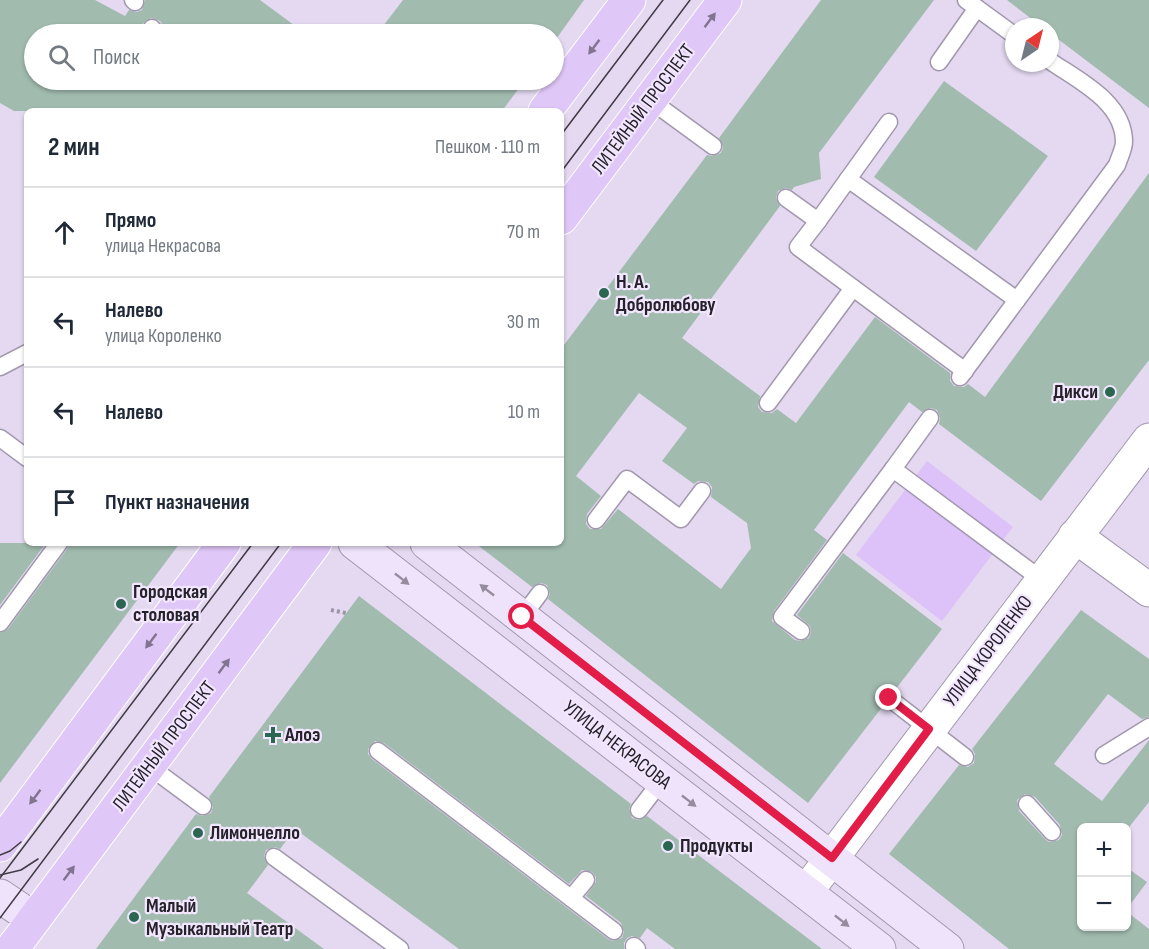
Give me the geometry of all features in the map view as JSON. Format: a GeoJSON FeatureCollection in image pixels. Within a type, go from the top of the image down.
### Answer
{"type":"FeatureCollection","features":[{"type":"Feature","properties":{"kind":"main road"},"geometry":{"type":"LineString","coordinates":[[564,86],[629,0]]}},
{"type":"Feature","properties":{"kind":"main road","name":"ЛИТЕЙНЫЙ ПРОСПЕКТ"},"geometry":{"type":"LineString","coordinates":[[564,214],[725,0]]}},
{"type":"Feature","properties":{"kind":"main road"},"geometry":{"type":"LineString","coordinates":[[547,108],[561,90]]}},
{"type":"Feature","properties":{"kind":"main road"},"geometry":{"type":"LineString","coordinates":[[0,845],[222,546]]}},
{"type":"Feature","properties":{"kind":"main road","name":"ЛИТЕЙНЫЙ ПРОСПЕКТ"},"geometry":{"type":"LineString","coordinates":[[12,949],[313,546]]}},
{"type":"Feature","properties":{"kind":"street","name":"УЛИЦА КОРОЛЕНКО"},"geometry":{"type":"LineString","coordinates":[[806,892],[1149,440]]}},
{"type":"Feature","properties":{"kind":"street"},"geometry":{"type":"LineString","coordinates":[[1075,536],[1149,590]]}},
{"type":"Feature","properties":{"kind":"street","name":"УЛИЦА НЕКРАСОВА"},"geometry":{"type":"LineString","coordinates":[[359,546],[879,949]]}},
{"type":"Feature","properties":{"kind":"street"},"geometry":{"type":"LineString","coordinates":[[432,546],[531,605],[832,858],[947,949]]}},
{"type":"Feature","properties":{"kind":"street"},"geometry":{"type":"LineString","coordinates":[[0,896],[34,920]]}},
{"type":"Feature","properties":{"kind":"lane"},"geometry":{"type":"LineString","coordinates":[[939,62],[972,4],[1005,28]]}},
{"type":"Feature","properties":{"kind":"lane"},"geometry":{"type":"LineString","coordinates":[[889,122],[798,247],[962,374],[1117,165],[1124,144],[1120,121],[1108,102],[1059,67]]}},
{"type":"Feature","properties":{"kind":"lane"},"geometry":{"type":"LineString","coordinates":[[650,100],[713,146]]}},
{"type":"Feature","properties":{"kind":"lane"},"geometry":{"type":"LineString","coordinates":[[848,179],[1017,300]]}},
{"type":"Feature","properties":{"kind":"lane"},"geometry":{"type":"LineString","coordinates":[[786,198],[818,221]]}},
{"type":"Feature","properties":{"kind":"lane"},"geometry":{"type":"LineString","coordinates":[[768,403],[853,288]]}},
{"type":"Feature","properties":{"kind":"lane"},"geometry":{"type":"LineString","coordinates":[[0,367],[24,355]]}},
{"type":"Feature","properties":{"kind":"lane"},"geometry":{"type":"LineString","coordinates":[[801,631],[782,617],[930,418]]}},
{"type":"Feature","properties":{"kind":"lane"},"geometry":{"type":"LineString","coordinates":[[0,438],[24,456]]}},
{"type":"Feature","properties":{"kind":"lane"},"geometry":{"type":"LineString","coordinates":[[893,469],[1042,580]]}},
{"type":"Feature","properties":{"kind":"lane"},"geometry":{"type":"LineString","coordinates":[[596,520],[627,479],[681,519],[702,491]]}},
{"type":"Feature","properties":{"kind":"lane"},"geometry":{"type":"LineString","coordinates":[[0,623],[57,546]]}},
{"type":"Feature","properties":{"kind":"lane"},"geometry":{"type":"LineString","coordinates":[[889,698],[965,757]]}},
{"type":"Feature","properties":{"kind":"lane"},"geometry":{"type":"LineString","coordinates":[[1104,755],[1149,727]]}},
{"type":"Feature","properties":{"kind":"lane"},"geometry":{"type":"LineString","coordinates":[[378,751],[614,931]]}},
{"type":"Feature","properties":{"kind":"lane"},"geometry":{"type":"LineString","coordinates":[[149,766],[203,806]]}},
{"type":"Feature","properties":{"kind":"lane"},"geometry":{"type":"LineString","coordinates":[[639,810],[662,780]]}},
{"type":"Feature","properties":{"kind":"lane"},"geometry":{"type":"LineString","coordinates":[[1027,804],[1053,832]]}},
{"type":"Feature","properties":{"kind":"lane"},"geometry":{"type":"LineString","coordinates":[[274,857],[400,949]]}},
{"type":"Feature","properties":{"kind":"lane"},"geometry":{"type":"LineString","coordinates":[[571,898],[586,880]]}},
{"type":"Feature","properties":{"kind":"path"},"geometry":{"type":"LineString","coordinates":[[331,610],[346,613]]}},
{"type":"Feature","properties":{"kind":"shaded area"},"geometry":{"type":"Polygon","coordinates":[[[927,461],[1013,527],[942,621],[856,555],[927,461]]]}},
{"type":"Feature","properties":{"kind":"building"},"geometry":{"type":"Polygon","coordinates":[[[0,0],[95,0],[125,16],[129,10],[137,12],[142,10],[145,0],[260,0],[292,24],[162,24],[151,18],[142,24],[24,24],[24,90],[518,90],[504,108],[24,108],[24,111],[14,111],[0,103],[0,0]]]}},
{"type":"Feature","properties":{"kind":"building"},"geometry":{"type":"Polygon","coordinates":[[[403,0],[584,0],[564,28],[564,24],[385,24],[403,0]]]}},
{"type":"Feature","properties":{"kind":"building"},"geometry":{"type":"Polygon","coordinates":[[[821,0],[934,0],[819,153],[821,179],[794,187],[792,190],[786,188],[778,191],[776,198],[780,206],[682,338],[760,396],[758,407],[762,412],[772,413],[777,409],[796,423],[875,317],[950,373],[950,381],[954,386],[964,387],[968,384],[985,397],[1149,173],[1149,360],[1041,501],[939,424],[940,418],[937,410],[931,408],[922,412],[909,402],[814,530],[827,540],[774,611],[772,621],[795,640],[809,638],[810,626],[797,615],[843,553],[942,629],[895,690],[886,688],[880,692],[879,701],[883,706],[808,803],[548,599],[550,594],[547,585],[541,583],[532,587],[479,546],[564,546],[564,345],[707,155],[721,153],[723,147],[719,138],[821,0]],[[639,393],[576,476],[601,496],[587,514],[586,524],[590,529],[601,529],[618,509],[721,589],[751,548],[747,523],[711,497],[712,487],[708,482],[698,481],[694,484],[662,461],[687,428],[639,393]]]}},
{"type":"Feature","properties":{"kind":"building"},"geometry":{"type":"Polygon","coordinates":[[[1007,0],[1149,0],[1149,108],[1059,40],[1059,18],[1030,18],[1007,0]]]}},
{"type":"Feature","properties":{"kind":"building"},"geometry":{"type":"Polygon","coordinates":[[[944,81],[1048,156],[976,251],[874,177],[944,81]]]}},
{"type":"Feature","properties":{"kind":"building"},"geometry":{"type":"Polygon","coordinates":[[[0,543],[44,546],[0,605],[0,543]]]}},
{"type":"Feature","properties":{"kind":"building"},"geometry":{"type":"Polygon","coordinates":[[[68,546],[178,546],[0,783],[0,633],[8,629],[68,546]]]}},
{"type":"Feature","properties":{"kind":"building"},"geometry":{"type":"Polygon","coordinates":[[[359,596],[631,804],[629,809],[632,818],[638,820],[647,816],[822,949],[675,949],[647,928],[640,938],[632,936],[627,938],[624,949],[459,949],[295,829],[280,849],[275,847],[266,850],[264,856],[268,865],[247,893],[324,949],[96,949],[196,814],[202,816],[211,813],[213,807],[209,797],[359,596]],[[375,741],[368,749],[368,754],[372,759],[608,939],[613,941],[622,938],[624,932],[621,923],[586,896],[596,882],[596,877],[592,872],[582,870],[569,884],[384,743],[375,741]]]}},
{"type":"Feature","properties":{"kind":"building"},"geometry":{"type":"Polygon","coordinates":[[[1081,610],[1149,659],[1149,717],[1142,719],[1108,694],[1054,764],[1102,801],[1149,740],[1149,802],[1131,825],[1077,823],[1077,931],[1131,931],[1131,915],[1149,929],[1149,949],[1009,949],[889,854],[959,765],[968,767],[974,763],[975,754],[972,749],[1081,610]],[[1025,794],[1017,800],[1019,811],[1049,842],[1059,840],[1062,835],[1060,825],[1035,797],[1025,794]]]}},
{"type":"Feature","properties":{"kind":"building"},"geometry":{"type":"Polygon","coordinates":[[[1131,871],[1147,882],[1131,903],[1131,871]]]}},
{"type":"Feature","properties":{"kind":"tram line"},"geometry":{"type":"LineString","coordinates":[[564,131],[663,0]]}},
{"type":"Feature","properties":{"kind":"tram line"},"geometry":{"type":"LineString","coordinates":[[564,168],[690,0]]}},
{"type":"Feature","properties":{"kind":"tram line"},"geometry":{"type":"LineString","coordinates":[[0,878],[251,546]]}},
{"type":"Feature","properties":{"kind":"tram line"},"geometry":{"type":"LineString","coordinates":[[0,918],[279,546]]}},
{"type":"Feature","properties":{"kind":"tram line"},"geometry":{"type":"LineString","coordinates":[[0,855],[10,851],[21,842]]}},
{"type":"Feature","properties":{"kind":"tram line"},"geometry":{"type":"LineString","coordinates":[[0,875],[21,870],[38,859]]}},
{"type":"Feature","properties":{"kind":"place","name":"Н. А. Добролюбову"},"geometry":{"type":"Point","coordinates":[604,293]}},
{"type":"Feature","properties":{"kind":"place","name":"Дикси"},"geometry":{"type":"Point","coordinates":[1110,392]}},
{"type":"Feature","properties":{"kind":"place","name":"Городская столовая"},"geometry":{"type":"Point","coordinates":[121,604]}},
{"type":"Feature","properties":{"kind":"place","name":"Алоэ"},"geometry":{"type":"Point","coordinates":[273,735]}},
{"type":"Feature","properties":{"kind":"place","name":"Лимончелло"},"geometry":{"type":"Point","coordinates":[198,833]}},
{"type":"Feature","properties":{"kind":"place","name":"Продукты"},"geometry":{"type":"Point","coordinates":[668,846]}},
{"type":"Feature","properties":{"kind":"place","name":"Малый Музыкальный Театр"},"geometry":{"type":"Point","coordinates":[134,917]}},
{"type":"Feature","properties":{"kind":"route"},"geometry":{"type":"LineString","coordinates":[[522,617],[832,858],[929,729],[889,698]]}}]}
